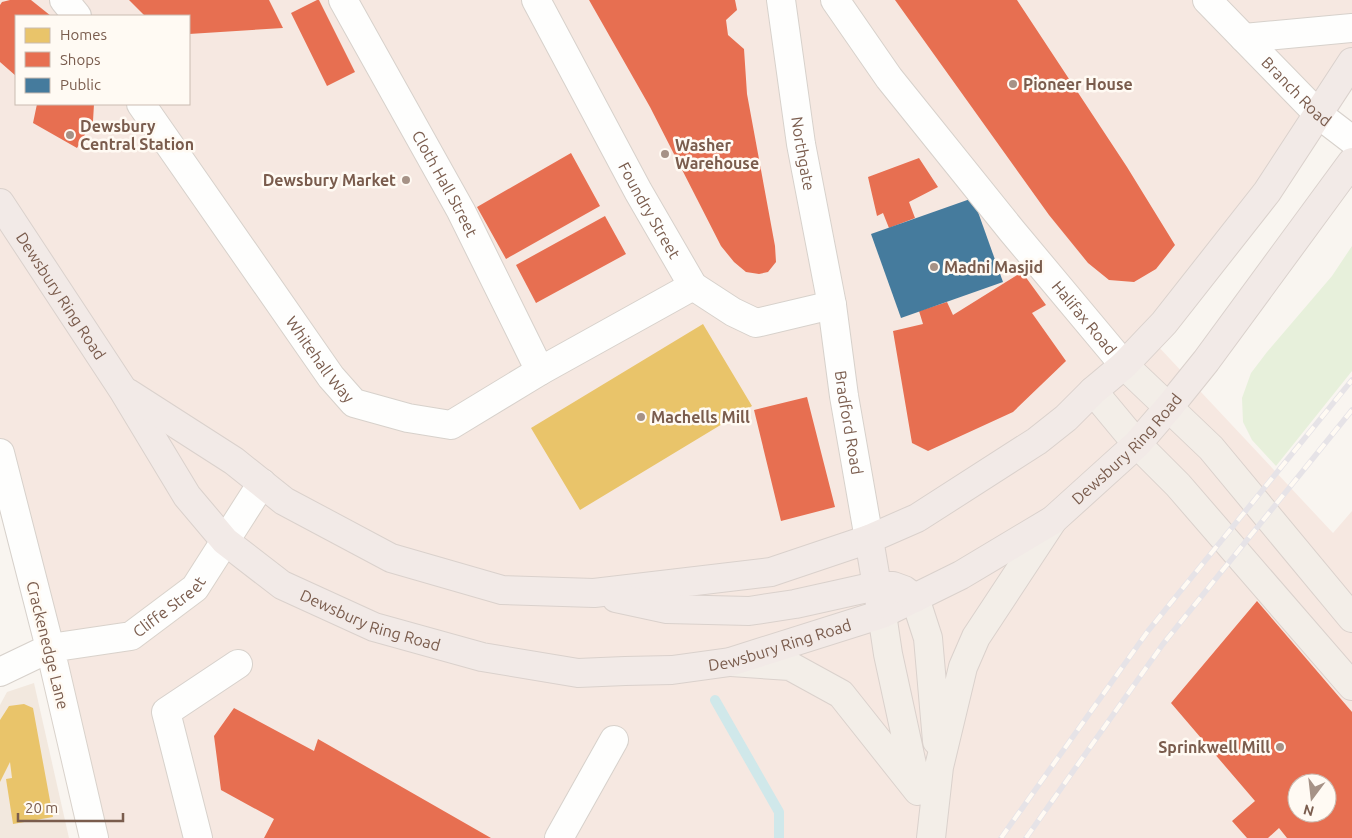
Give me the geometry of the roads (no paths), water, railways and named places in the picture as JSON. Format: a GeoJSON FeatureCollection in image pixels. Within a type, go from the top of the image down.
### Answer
{"type":"FeatureCollection","features":[{"type":"Feature","properties":{"kind":"highway","name":"Dewsbury Ring Road"},"geometry":{"type":"LineString","coordinates":[[122,390],[234,461],[284,501],[391,558],[502,590],[594,593],[771,572],[868,539],[917,518],[1037,441],[1066,418],[1092,391],[1124,365],[1164,323],[1267,192],[1352,62]]}},
{"type":"Feature","properties":{"kind":"highway","name":"Dewsbury Ring Road"},"geometry":{"type":"LineString","coordinates":[[0,203],[122,390],[187,496],[225,541],[282,586],[374,627],[482,658],[578,673],[672,670],[730,662],[882,614],[961,575],[1053,520],[1137,444],[1169,407],[1206,361],[1352,162]]}},
{"type":"Feature","properties":{"kind":"highway"},"geometry":{"type":"LineString","coordinates":[[868,539],[882,614]]}},
{"type":"Feature","properties":{"kind":"highway"},"geometry":{"type":"LineString","coordinates":[[594,593],[667,609],[749,611],[795,604],[876,586],[898,588],[915,598]]}},
{"type":"Feature","properties":{"kind":"main road","name":"Halifax Road"},"geometry":{"type":"LineString","coordinates":[[1124,365],[1211,448],[1352,618]]}},
{"type":"Feature","properties":{"kind":"main road"},"geometry":{"type":"LineString","coordinates":[[1092,391],[1137,444],[1178,485],[1352,686]]}},
{"type":"Feature","properties":{"kind":"main road"},"geometry":{"type":"LineString","coordinates":[[930,838],[940,767],[963,667],[976,637],[1053,520]]}},
{"type":"Feature","properties":{"kind":"main road"},"geometry":{"type":"LineString","coordinates":[[915,598],[928,638],[940,767]]}},
{"type":"Feature","properties":{"kind":"main road"},"geometry":{"type":"LineString","coordinates":[[882,614],[888,654],[930,838]]}},
{"type":"Feature","properties":{"kind":"main road"},"geometry":{"type":"LineString","coordinates":[[730,662],[790,666],[841,694],[918,791]]}},
{"type":"Feature","properties":{"kind":"street"},"geometry":{"type":"LineString","coordinates":[[64,0],[76,15]]}},
{"type":"Feature","properties":{"kind":"street","name":"Cloth Hall Street"},"geometry":{"type":"LineString","coordinates":[[343,0],[461,211],[540,371]]}},
{"type":"Feature","properties":{"kind":"street","name":"Foundry Street"},"geometry":{"type":"LineString","coordinates":[[536,0],[638,191],[693,286],[733,312],[756,323],[832,305]]}},
{"type":"Feature","properties":{"kind":"street","name":"Northgate"},"geometry":{"type":"LineString","coordinates":[[780,0],[801,144],[832,305]]}},
{"type":"Feature","properties":{"kind":"street","name":"Halifax Road"},"geometry":{"type":"LineString","coordinates":[[835,0],[889,78],[1012,231],[1124,365]]}},
{"type":"Feature","properties":{"kind":"street","name":"Branch Road"},"geometry":{"type":"LineString","coordinates":[[1207,0],[1318,114],[1352,140]]}},
{"type":"Feature","properties":{"kind":"street","name":"Branch Road"},"geometry":{"type":"LineString","coordinates":[[1244,38],[1352,28]]}},
{"type":"Feature","properties":{"kind":"street","name":"Whitehall Way"},"geometry":{"type":"LineString","coordinates":[[142,105],[331,377],[354,403],[408,418],[451,425],[540,371],[693,286]]}},
{"type":"Feature","properties":{"kind":"street","name":"Bradford Road"},"geometry":{"type":"LineString","coordinates":[[832,305],[844,396],[868,539]]}},
{"type":"Feature","properties":{"kind":"street","name":"Crackenedge Lane"},"geometry":{"type":"LineString","coordinates":[[0,453],[50,648],[94,838]]}},
{"type":"Feature","properties":{"kind":"street","name":"Cliffe Street"},"geometry":{"type":"LineString","coordinates":[[0,672],[50,648],[131,636],[195,588],[262,483]]}},
{"type":"Feature","properties":{"kind":"street"},"geometry":{"type":"LineString","coordinates":[[198,838],[166,712],[238,664]]}},
{"type":"Feature","properties":{"kind":"street"},"geometry":{"type":"LineString","coordinates":[[559,838],[614,740]]}},
{"type":"Feature","properties":{"kind":"waterway"},"geometry":{"type":"LineString","coordinates":[[715,700],[779,812],[779,838]]}},
{"type":"Feature","properties":{"kind":"railway"},"geometry":{"type":"LineString","coordinates":[[1001,838],[1148,631],[1352,380]]}},
{"type":"Feature","properties":{"kind":"railway"},"geometry":{"type":"LineString","coordinates":[[1026,838],[1163,644],[1352,410]]}},
{"type":"Feature","properties":{"kind":"place","name":"Pioneer House"},"geometry":{"type":"Point","coordinates":[1013,84]}},
{"type":"Feature","properties":{"kind":"place","name":"Dewsbury Central Station"},"geometry":{"type":"Point","coordinates":[70,135]}},
{"type":"Feature","properties":{"kind":"place","name":"Washer Warehouse"},"geometry":{"type":"Point","coordinates":[665,154]}},
{"type":"Feature","properties":{"kind":"place","name":"Dewsbury Market"},"geometry":{"type":"Point","coordinates":[406,180]}},
{"type":"Feature","properties":{"kind":"place","name":"Madni Masjid"},"geometry":{"type":"Point","coordinates":[934,267]}},
{"type":"Feature","properties":{"kind":"place","name":"Machells Mill"},"geometry":{"type":"Point","coordinates":[641,417]}},
{"type":"Feature","properties":{"kind":"place","name":"Sprinkwell Mill"},"geometry":{"type":"Point","coordinates":[1280,747]}}]}
